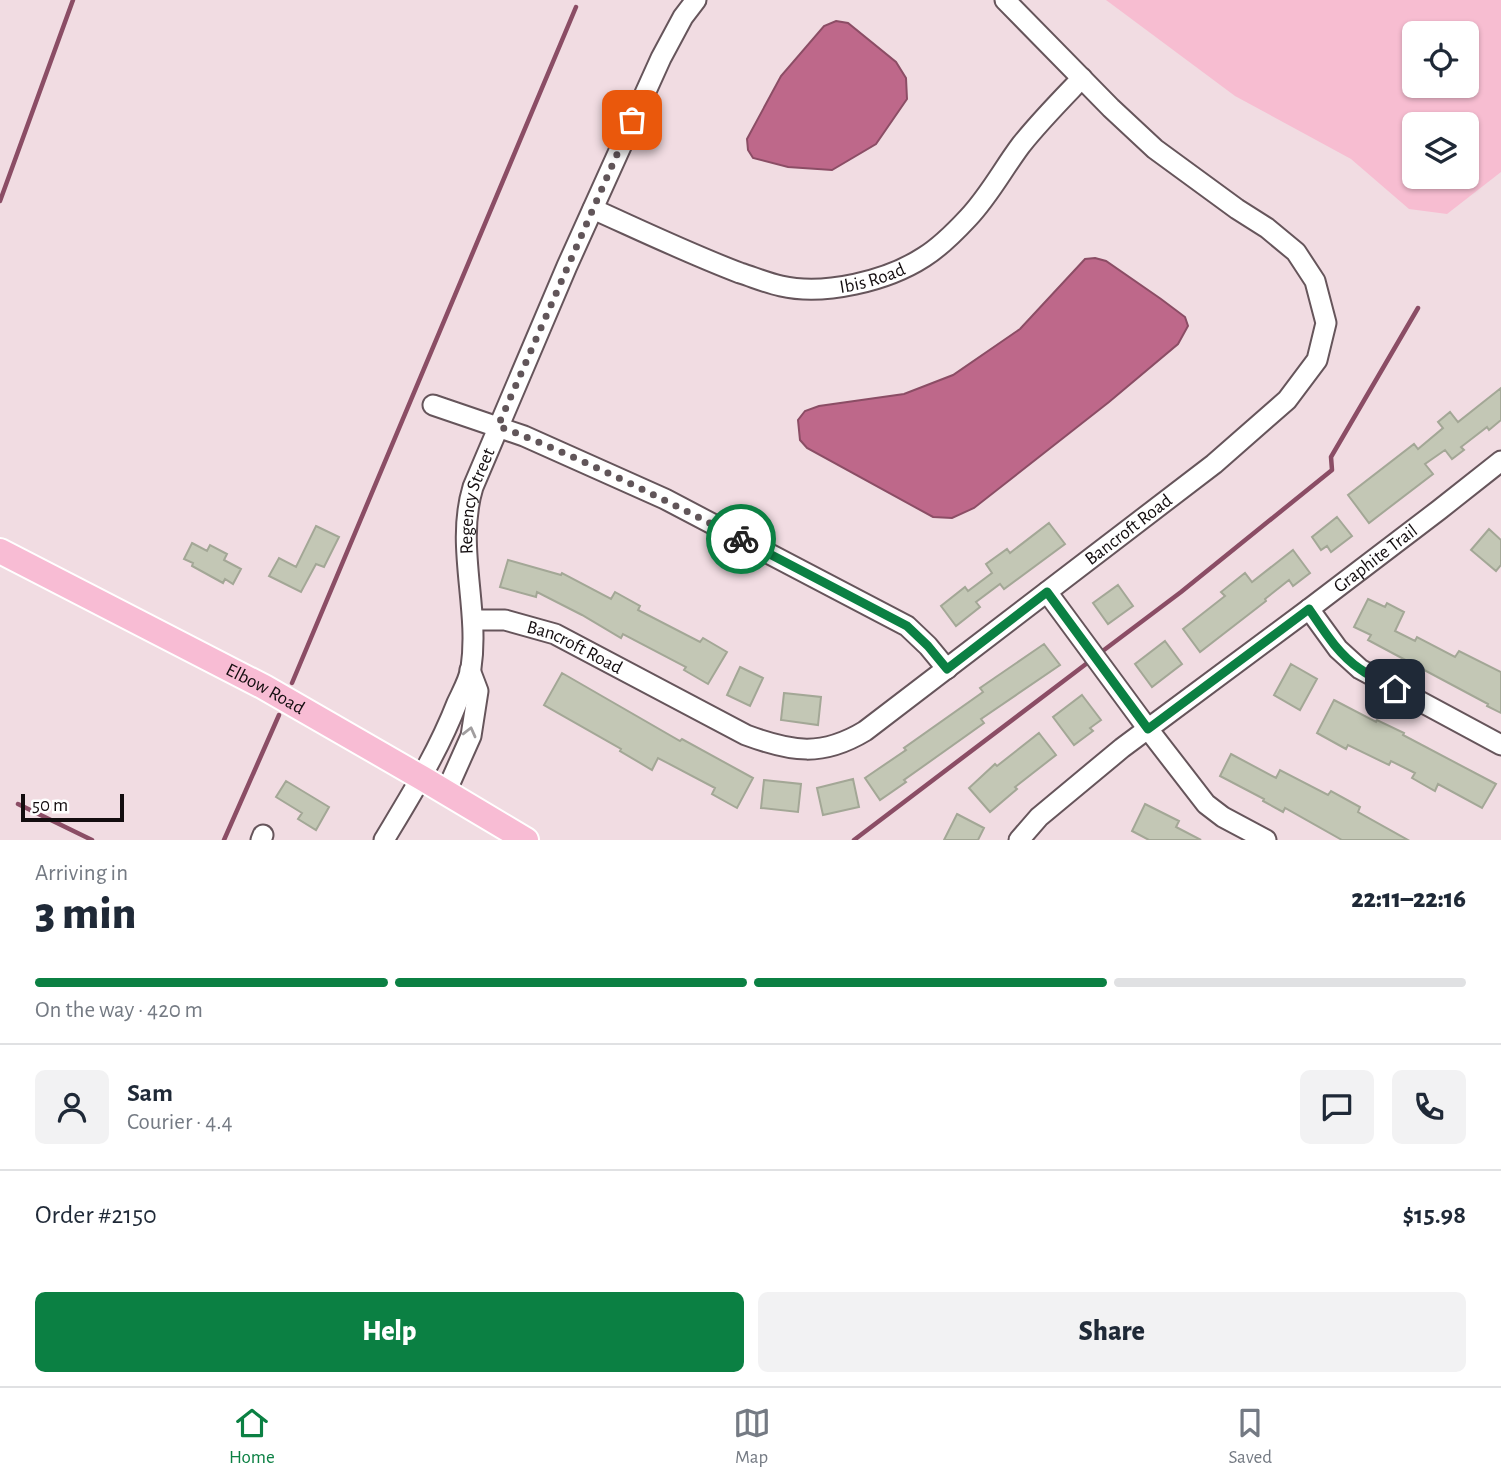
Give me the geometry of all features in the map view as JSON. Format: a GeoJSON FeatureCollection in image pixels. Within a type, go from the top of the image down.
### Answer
{"type":"FeatureCollection","features":[{"type":"Feature","properties":{"kind":"main road","name":"Elbow Road"},"geometry":{"type":"LineString","coordinates":[[0,551],[264,687],[524,840]]}},
{"type":"Feature","properties":{"kind":"street","name":"Regency Street"},"geometry":{"type":"LineString","coordinates":[[384,840],[422,778],[447,729],[470,670],[473,620],[466,516],[473,487],[661,58],[683,17],[696,0]]}},
{"type":"Feature","properties":{"kind":"street","name":"Bancroft Road"},"geometry":{"type":"LineString","coordinates":[[473,620],[505,620],[555,634],[746,735],[791,749],[832,747],[865,731],[947,669],[1214,464],[1287,400],[1317,360],[1326,323],[1315,281],[1296,252],[1267,228],[1155,149],[1005,0]]}},
{"type":"Feature","properties":{"kind":"street","name":"Ibis Road"},"geometry":{"type":"LineString","coordinates":[[593,209],[713,263],[782,287],[820,289],[888,275],[925,257],[968,218],[988,195],[1037,124],[1082,78]]}},
{"type":"Feature","properties":{"kind":"street"},"geometry":{"type":"LineString","coordinates":[[433,405],[498,426],[665,499],[907,626],[947,669]]}},
{"type":"Feature","properties":{"kind":"street","name":"Graphite Trail"},"geometry":{"type":"LineString","coordinates":[[1019,840],[1039,817],[1122,748],[1497,471]]}},
{"type":"Feature","properties":{"kind":"street"},"geometry":{"type":"LineString","coordinates":[[1047,592],[1206,804],[1223,817],[1266,840]]}},
{"type":"Feature","properties":{"kind":"street"},"geometry":{"type":"LineString","coordinates":[[1309,609],[1338,649],[1360,669],[1501,745]]}},
{"type":"Feature","properties":{"kind":"street","name":"Regency Street"},"geometry":{"type":"LineString","coordinates":[[446,792],[471,736],[478,691],[470,670]]}},
{"type":"Feature","properties":{"kind":"shaded area"},"geometry":{"type":"Polygon","coordinates":[[[1106,0],[1501,0],[1501,172],[1447,214],[1409,209],[1351,159],[1235,96],[1106,0]]]}},
{"type":"Feature","properties":{"kind":"shaded area"},"geometry":{"type":"Polygon","coordinates":[[[836,21],[848,23],[896,62],[906,78],[907,99],[876,144],[832,170],[788,167],[753,158],[748,150],[747,139],[781,76],[824,26],[836,21]]]}},
{"type":"Feature","properties":{"kind":"shaded area"},"geometry":{"type":"Polygon","coordinates":[[[1085,259],[1106,261],[1161,299],[1185,317],[1188,326],[1178,344],[974,508],[952,518],[933,517],[807,448],[800,440],[798,420],[805,411],[819,406],[904,394],[953,375],[1020,329],[1085,259]]]}},
{"type":"Feature","properties":{"kind":"building"},"geometry":{"type":"Polygon","coordinates":[[[1501,388],[1501,420],[1461,447],[1464,450],[1452,459],[1445,450],[1425,464],[1433,474],[1369,523],[1348,495],[1414,444],[1418,449],[1443,428],[1438,422],[1450,412],[1458,422],[1501,388]]]}},
{"type":"Feature","properties":{"kind":"building"},"geometry":{"type":"Polygon","coordinates":[[[1337,517],[1352,536],[1331,552],[1327,546],[1321,550],[1312,537],[1337,517]]]}},
{"type":"Feature","properties":{"kind":"building"},"geometry":{"type":"Polygon","coordinates":[[[1049,523],[1065,544],[1004,589],[1000,584],[976,602],[980,607],[956,626],[941,606],[965,587],[968,591],[992,573],[986,564],[1007,549],[1010,553],[1049,523]]]}},
{"type":"Feature","properties":{"kind":"building"},"geometry":{"type":"Polygon","coordinates":[[[316,526],[339,537],[324,567],[316,564],[301,592],[269,576],[279,558],[296,567],[316,526]]]}},
{"type":"Feature","properties":{"kind":"building"},"geometry":{"type":"Polygon","coordinates":[[[1489,529],[1501,540],[1501,565],[1496,571],[1471,550],[1489,529]]]}},
{"type":"Feature","properties":{"kind":"building"},"geometry":{"type":"Polygon","coordinates":[[[192,543],[207,551],[210,545],[227,554],[224,560],[241,569],[233,584],[225,579],[223,583],[184,559],[192,543]]]}},
{"type":"Feature","properties":{"kind":"building"},"geometry":{"type":"Polygon","coordinates":[[[1293,550],[1310,573],[1293,586],[1289,580],[1200,652],[1183,629],[1225,596],[1221,592],[1245,573],[1252,582],[1293,550]]]}},
{"type":"Feature","properties":{"kind":"building"},"geometry":{"type":"Polygon","coordinates":[[[508,560],[561,575],[562,573],[611,599],[615,592],[640,606],[638,610],[700,642],[703,638],[727,652],[708,684],[684,670],[686,667],[623,634],[621,638],[537,592],[536,597],[500,587],[508,560]]]}},
{"type":"Feature","properties":{"kind":"building"},"geometry":{"type":"Polygon","coordinates":[[[1118,585],[1133,606],[1108,624],[1093,603],[1118,585]]]}},
{"type":"Feature","properties":{"kind":"building"},"geometry":{"type":"Polygon","coordinates":[[[1368,599],[1385,607],[1387,603],[1404,612],[1395,631],[1415,641],[1417,637],[1455,657],[1459,651],[1501,672],[1501,713],[1368,640],[1371,635],[1354,627],[1368,599]]]}},
{"type":"Feature","properties":{"kind":"building"},"geometry":{"type":"Polygon","coordinates":[[[1165,641],[1182,664],[1152,687],[1135,664],[1165,641]]]}},
{"type":"Feature","properties":{"kind":"building"},"geometry":{"type":"Polygon","coordinates":[[[1044,644],[1060,665],[981,719],[984,723],[880,800],[865,778],[983,692],[980,688],[1044,644]]]}},
{"type":"Feature","properties":{"kind":"building"},"geometry":{"type":"Polygon","coordinates":[[[1291,664],[1317,679],[1300,710],[1274,695],[1291,664]]]}},
{"type":"Feature","properties":{"kind":"building"},"geometry":{"type":"Polygon","coordinates":[[[740,667],[763,678],[750,706],[727,695],[740,667]]]}},
{"type":"Feature","properties":{"kind":"building"},"geometry":{"type":"Polygon","coordinates":[[[562,673],[680,741],[682,739],[753,778],[737,808],[712,794],[715,788],[658,758],[652,770],[544,705],[562,673]]]}},
{"type":"Feature","properties":{"kind":"building"},"geometry":{"type":"Polygon","coordinates":[[[784,693],[821,697],[818,725],[781,720],[784,693]]]}},
{"type":"Feature","properties":{"kind":"building"},"geometry":{"type":"Polygon","coordinates":[[[1082,695],[1101,720],[1090,728],[1093,731],[1074,745],[1053,717],[1082,695]]]}},
{"type":"Feature","properties":{"kind":"building"},"geometry":{"type":"Polygon","coordinates":[[[1334,700],[1404,733],[1403,735],[1496,784],[1482,808],[1438,784],[1435,791],[1412,778],[1415,773],[1391,761],[1389,765],[1348,745],[1346,749],[1317,733],[1334,700]]]}},
{"type":"Feature","properties":{"kind":"building"},"geometry":{"type":"Polygon","coordinates":[[[1039,733],[1056,755],[1015,787],[1017,789],[990,812],[969,788],[995,764],[997,766],[1039,733]]]}},
{"type":"Feature","properties":{"kind":"building"},"geometry":{"type":"Polygon","coordinates":[[[1231,754],[1276,778],[1280,770],[1328,795],[1331,791],[1360,807],[1358,812],[1408,840],[1342,840],[1285,808],[1283,812],[1220,776],[1231,754]]]}},
{"type":"Feature","properties":{"kind":"building"},"geometry":{"type":"Polygon","coordinates":[[[853,779],[859,807],[823,815],[817,788],[853,779]]]}},
{"type":"Feature","properties":{"kind":"building"},"geometry":{"type":"Polygon","coordinates":[[[764,780],[801,784],[798,812],[761,808],[764,780]]]}},
{"type":"Feature","properties":{"kind":"building"},"geometry":{"type":"Polygon","coordinates":[[[286,781],[329,807],[316,830],[298,819],[302,813],[276,797],[286,781]]]}},
{"type":"Feature","properties":{"kind":"building"},"geometry":{"type":"Polygon","coordinates":[[[1145,804],[1179,821],[1176,827],[1201,840],[1149,840],[1132,831],[1145,804]]]}},
{"type":"Feature","properties":{"kind":"building"},"geometry":{"type":"Polygon","coordinates":[[[957,814],[984,828],[978,840],[944,840],[957,814]]]}},
{"type":"Feature","properties":{"kind":"waterway"},"geometry":{"type":"LineString","coordinates":[[0,201],[73,0]]}},
{"type":"Feature","properties":{"kind":"waterway"},"geometry":{"type":"LineString","coordinates":[[292,683],[576,7]]}},
{"type":"Feature","properties":{"kind":"waterway"},"geometry":{"type":"LineString","coordinates":[[1104,650],[1181,592],[1332,470],[1331,457],[1418,308]]}},
{"type":"Feature","properties":{"kind":"waterway"},"geometry":{"type":"LineString","coordinates":[[854,840],[1086,664]]}},
{"type":"Feature","properties":{"kind":"waterway"},"geometry":{"type":"LineString","coordinates":[[224,840],[279,715]]}},
{"type":"Feature","properties":{"kind":"waterway"},"geometry":{"type":"LineString","coordinates":[[18,804],[92,840]]}},
{"type":"Feature","properties":{"kind":"way so far"},"geometry":{"type":"LineString","coordinates":[[632,120],[498,426],[665,499],[741,539]]}},
{"type":"Feature","properties":{"kind":"route"},"geometry":{"type":"LineString","coordinates":[[741,539],[907,626],[947,669],[1047,592],[1148,729],[1309,609],[1348,659],[1395,689]]}}]}
